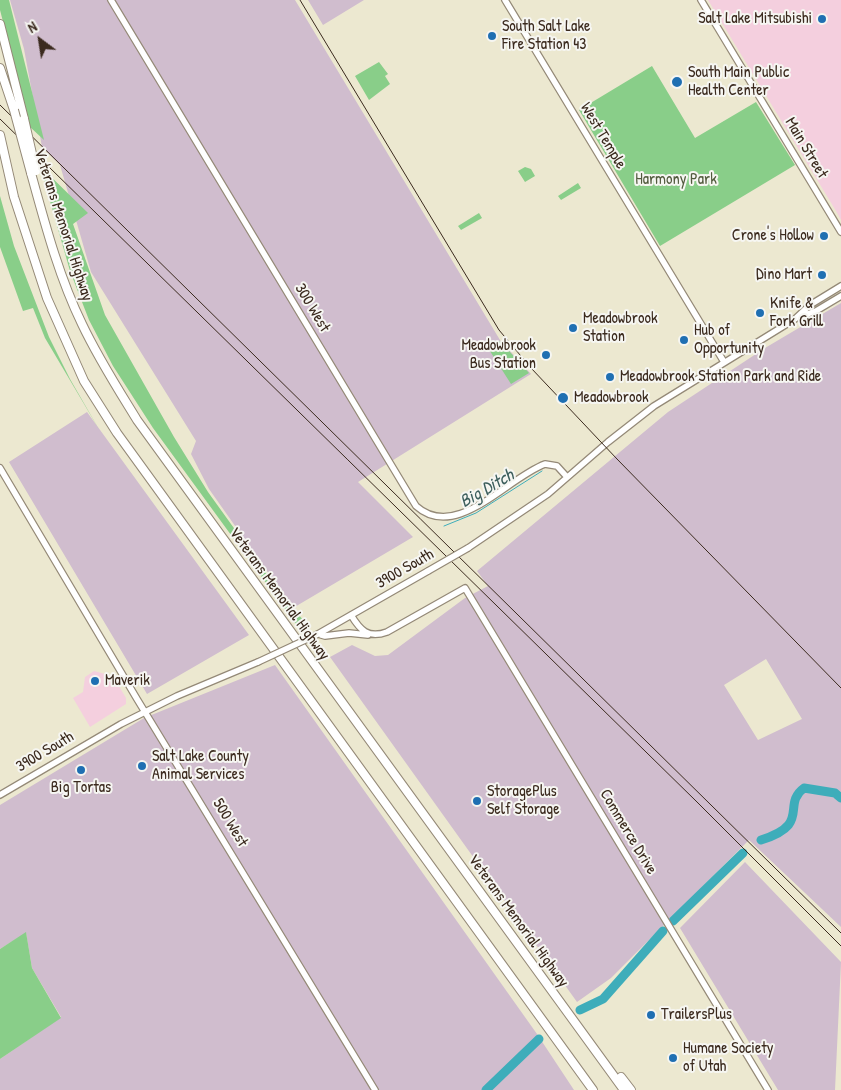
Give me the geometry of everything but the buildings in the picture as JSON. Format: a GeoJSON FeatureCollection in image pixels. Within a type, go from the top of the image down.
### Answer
{"type":"FeatureCollection","features":[{"type":"Feature","properties":{"kind":"highway"},"geometry":{"type":"LineString","coordinates":[[0,24],[24,119],[33,172]]}},
{"type":"Feature","properties":{"kind":"highway","name":"Veterans Memorial Highway"},"geometry":{"type":"LineString","coordinates":[[0,68],[66,286],[81,324],[104,368],[137,420],[347,712],[570,1013],[624,1090]]}},
{"type":"Feature","properties":{"kind":"highway"},"geometry":{"type":"LineString","coordinates":[[1,138],[14,195]]}},
{"type":"Feature","properties":{"kind":"highway"},"geometry":{"type":"LineString","coordinates":[[0,156],[47,298],[62,336],[84,381],[118,433],[593,1090]]}},
{"type":"Feature","properties":{"kind":"highway"},"geometry":{"type":"LineString","coordinates":[[570,1013],[631,1090]]}},
{"type":"Feature","properties":{"kind":"highway"},"geometry":{"type":"LineString","coordinates":[[549,1030],[587,1090]]}},
{"type":"Feature","properties":{"kind":"street","name":"300 West"},"geometry":{"type":"LineString","coordinates":[[111,0],[416,506],[438,518],[453,516],[474,507],[541,465],[550,463],[557,466],[567,477]]}},
{"type":"Feature","properties":{"kind":"street","name":"West Temple"},"geometry":{"type":"LineString","coordinates":[[505,0],[724,362]]}},
{"type":"Feature","properties":{"kind":"street","name":"Main Street"},"geometry":{"type":"LineString","coordinates":[[701,0],[841,232]]}},
{"type":"Feature","properties":{"kind":"street","name":"3900 South"},"geometry":{"type":"LineString","coordinates":[[795,319],[810,305],[841,286]]}},
{"type":"Feature","properties":{"kind":"street","name":"3900 South"},"geometry":{"type":"LineString","coordinates":[[0,795],[145,711],[318,634],[468,548],[528,509],[654,406],[795,319],[816,311],[841,296]]}},
{"type":"Feature","properties":{"kind":"street","name":"500 West"},"geometry":{"type":"LineString","coordinates":[[0,468],[375,1090]]}},
{"type":"Feature","properties":{"kind":"street","name":"Commerce Drive"},"geometry":{"type":"LineString","coordinates":[[368,634],[387,632],[465,588],[768,1090]]}},
{"type":"Feature","properties":{"kind":"street"},"geometry":{"type":"LineString","coordinates":[[351,615],[361,630],[368,634]]}},
{"type":"Feature","properties":{"kind":"street"},"geometry":{"type":"LineString","coordinates":[[318,634],[325,636],[350,633],[368,634]]}},
{"type":"Feature","properties":{"kind":"shaded area"},"geometry":{"type":"Polygon","coordinates":[[[10,0],[295,0],[500,340],[531,374],[358,482],[413,537],[293,608],[209,489],[191,454],[196,441],[91,272],[60,165],[42,147],[24,49],[10,0]]]}},
{"type":"Feature","properties":{"kind":"shaded area"},"geometry":{"type":"Polygon","coordinates":[[[308,0],[364,0],[323,25],[308,0]]]}},
{"type":"Feature","properties":{"kind":"shaded area"},"geometry":{"type":"Polygon","coordinates":[[[708,0],[841,0],[841,220],[836,211],[708,0]]]}},
{"type":"Feature","properties":{"kind":"shaded area"},"geometry":{"type":"Polygon","coordinates":[[[841,303],[841,927],[749,840],[611,978],[577,1002],[330,657],[352,645],[375,656],[388,655],[465,598],[488,586],[477,571],[668,412],[765,348],[841,303]],[[766,659],[724,685],[758,740],[802,719],[766,659]]]}},
{"type":"Feature","properties":{"kind":"shaded area"},"geometry":{"type":"Polygon","coordinates":[[[87,412],[249,635],[147,694],[9,462],[87,412]]]}},
{"type":"Feature","properties":{"kind":"shaded area"},"geometry":{"type":"Polygon","coordinates":[[[275,665],[537,1034],[574,1090],[0,1090],[0,1059],[61,1017],[32,968],[26,933],[0,949],[0,805],[144,718],[275,665]]]}},
{"type":"Feature","properties":{"kind":"shaded area"},"geometry":{"type":"Polygon","coordinates":[[[94,671],[113,676],[126,698],[126,704],[90,727],[73,698],[83,692],[85,677],[94,671]]]}},
{"type":"Feature","properties":{"kind":"shaded area"},"geometry":{"type":"Polygon","coordinates":[[[745,862],[841,962],[835,1090],[778,1090],[680,928],[745,862]]]}},
{"type":"Feature","properties":{"kind":"green space"},"geometry":{"type":"Polygon","coordinates":[[[0,0],[9,0],[44,140],[30,127],[0,10],[0,0]]]}},
{"type":"Feature","properties":{"kind":"green space"},"geometry":{"type":"Polygon","coordinates":[[[379,62],[388,74],[385,76],[390,84],[369,100],[355,76],[379,62]]]}},
{"type":"Feature","properties":{"kind":"green space","name":"Harmony Park"},"geometry":{"type":"Polygon","coordinates":[[[652,66],[695,138],[756,102],[795,165],[660,246],[579,110],[652,66]]]}},
{"type":"Feature","properties":{"kind":"green space"},"geometry":{"type":"Polygon","coordinates":[[[40,166],[88,213],[73,224],[105,315],[174,437],[208,492],[292,609],[310,626],[300,624],[301,631],[153,428],[113,366],[89,320],[70,271],[40,166]]]}},
{"type":"Feature","properties":{"kind":"green space"},"geometry":{"type":"Polygon","coordinates":[[[525,167],[531,169],[535,176],[525,182],[518,171],[525,167]]]}},
{"type":"Feature","properties":{"kind":"green space"},"geometry":{"type":"Polygon","coordinates":[[[578,183],[581,188],[561,200],[558,196],[578,183]]]}},
{"type":"Feature","properties":{"kind":"green space"},"geometry":{"type":"Polygon","coordinates":[[[0,196],[14,246],[49,337],[70,379],[100,431],[45,338],[33,308],[23,311],[0,247],[0,196]]]}},
{"type":"Feature","properties":{"kind":"green space"},"geometry":{"type":"Polygon","coordinates":[[[479,213],[482,218],[461,230],[458,226],[479,213]]]}},
{"type":"Feature","properties":{"kind":"green space"},"geometry":{"type":"Polygon","coordinates":[[[500,341],[529,373],[511,384],[488,348],[500,341]]]}},
{"type":"Feature","properties":{"kind":"green space"},"geometry":{"type":"Polygon","coordinates":[[[26,932],[32,968],[61,1018],[0,1059],[0,949],[26,932]]]}},
{"type":"Feature","properties":{"kind":"waterway","name":"Big Ditch"},"geometry":{"type":"LineString","coordinates":[[444,526],[476,513],[542,471]]}},
{"type":"Feature","properties":{"kind":"waterway"},"geometry":{"type":"LineString","coordinates":[[761,840],[777,834],[786,828],[791,821],[798,794],[804,788],[835,793],[841,798]]}},
{"type":"Feature","properties":{"kind":"waterway"},"geometry":{"type":"LineString","coordinates":[[673,921],[743,853]]}},
{"type":"Feature","properties":{"kind":"waterway"},"geometry":{"type":"LineString","coordinates":[[580,1010],[603,999],[663,931]]}},
{"type":"Feature","properties":{"kind":"waterway"},"geometry":{"type":"LineString","coordinates":[[486,1090],[539,1039]]}},
{"type":"Feature","properties":{"kind":"tram line"},"geometry":{"type":"LineString","coordinates":[[300,0],[499,330],[531,368],[617,459],[841,688]]}},
{"type":"Feature","properties":{"kind":"railway"},"geometry":{"type":"LineString","coordinates":[[0,105],[841,933]]}},
{"type":"Feature","properties":{"kind":"railway"},"geometry":{"type":"LineString","coordinates":[[0,119],[696,801],[841,946]]}},
{"type":"Feature","properties":{"kind":"place","name":"Salt Lake Mitsubishi"},"geometry":{"type":"Point","coordinates":[822,19]}},
{"type":"Feature","properties":{"kind":"place","name":"South Salt Lake Fire Station 43"},"geometry":{"type":"Point","coordinates":[492,36]}},
{"type":"Feature","properties":{"kind":"place","name":"South Main Public Health Center"},"geometry":{"type":"Point","coordinates":[677,82]}},
{"type":"Feature","properties":{"kind":"place","name":"Crone's Hollow"},"geometry":{"type":"Point","coordinates":[824,236]}},
{"type":"Feature","properties":{"kind":"place","name":"Dino Mart"},"geometry":{"type":"Point","coordinates":[822,275]}},
{"type":"Feature","properties":{"kind":"place","name":"Knife & Fork Grill"},"geometry":{"type":"Point","coordinates":[760,313]}},
{"type":"Feature","properties":{"kind":"place","name":"Meadowbrook Station"},"geometry":{"type":"Point","coordinates":[573,328]}},
{"type":"Feature","properties":{"kind":"place","name":"Hub of Opportunity"},"geometry":{"type":"Point","coordinates":[684,340]}},
{"type":"Feature","properties":{"kind":"place","name":"Meadowbrook Bus Station"},"geometry":{"type":"Point","coordinates":[546,355]}},
{"type":"Feature","properties":{"kind":"place","name":"Meadowbrook Station Park and Ride"},"geometry":{"type":"Point","coordinates":[610,377]}},
{"type":"Feature","properties":{"kind":"place","name":"Meadowbrook"},"geometry":{"type":"Point","coordinates":[563,398]}},
{"type":"Feature","properties":{"kind":"place","name":"Maverik"},"geometry":{"type":"Point","coordinates":[95,681]}},
{"type":"Feature","properties":{"kind":"place","name":"Salt Lake County Animal Services"},"geometry":{"type":"Point","coordinates":[142,766]}},
{"type":"Feature","properties":{"kind":"place","name":"Big Tortas"},"geometry":{"type":"Point","coordinates":[81,770]}},
{"type":"Feature","properties":{"kind":"place","name":"StoragePlus Self Storage"},"geometry":{"type":"Point","coordinates":[477,801]}},
{"type":"Feature","properties":{"kind":"place","name":"TrailersPlus"},"geometry":{"type":"Point","coordinates":[651,1015]}},
{"type":"Feature","properties":{"kind":"place","name":"Humane Society of Utah"},"geometry":{"type":"Point","coordinates":[673,1058]}}]}
